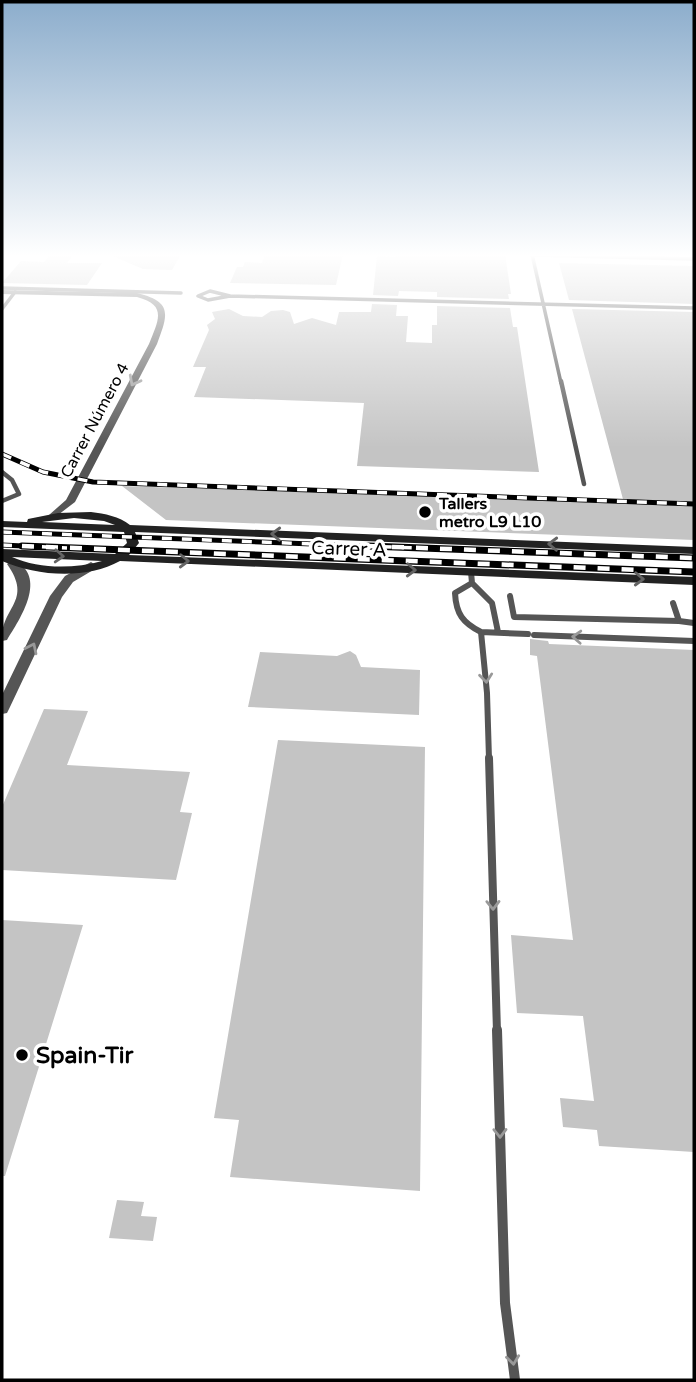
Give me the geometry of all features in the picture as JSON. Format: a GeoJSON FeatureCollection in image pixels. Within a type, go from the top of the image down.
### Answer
{"type":"FeatureCollection","features":[{"type":"Feature","properties":{"kind":"main road"},"geometry":{"type":"LineString","coordinates":[[2,524],[18,524],[54,515],[88,514],[112,520],[132,534],[133,543],[116,558],[91,566],[48,570],[6,558]]}},
{"type":"Feature","properties":{"kind":"main road"},"geometry":{"type":"LineString","coordinates":[[2,534],[18,524]]}},
{"type":"Feature","properties":{"kind":"main road","name":"Carrer A"},"geometry":{"type":"LineString","coordinates":[[18,524],[694,550]]}},
{"type":"Feature","properties":{"kind":"main road","name":"Carrer A"},"geometry":{"type":"LineString","coordinates":[[6,558],[116,558],[472,578],[694,581]]}},
{"type":"Feature","properties":{"kind":"street","name":"Carrer Número 4"},"geometry":{"type":"LineString","coordinates":[[54,515],[70,502],[153,344],[162,318]]}},
{"type":"Feature","properties":{"kind":"street"},"geometry":{"type":"LineString","coordinates":[[2,637],[24,596],[24,579],[6,558]]}},
{"type":"Feature","properties":{"kind":"street"},"geometry":{"type":"LineString","coordinates":[[2,709],[56,596],[69,579],[91,566]]}},
{"type":"Feature","properties":{"kind":"lane"},"geometry":{"type":"LineString","coordinates":[[545,318],[583,484]]}},
{"type":"Feature","properties":{"kind":"lane"},"geometry":{"type":"LineString","coordinates":[[2,472],[12,480],[19,494],[2,501]]}},
{"type":"Feature","properties":{"kind":"lane"},"geometry":{"type":"LineString","coordinates":[[498,632],[498,617],[491,598],[472,578],[455,593],[454,610],[464,624],[481,632],[694,641]]}},
{"type":"Feature","properties":{"kind":"lane"},"geometry":{"type":"LineString","coordinates":[[510,596],[514,617]]}},
{"type":"Feature","properties":{"kind":"lane"},"geometry":{"type":"LineString","coordinates":[[673,603],[679,621]]}},
{"type":"Feature","properties":{"kind":"lane"},"geometry":{"type":"LineString","coordinates":[[498,617],[694,622]]}},
{"type":"Feature","properties":{"kind":"lane"},"geometry":{"type":"LineString","coordinates":[[481,632],[487,693],[505,1303],[515,1380]]}},
{"type":"Feature","properties":{"kind":"building"},"geometry":{"type":"Polygon","coordinates":[[[215,318],[292,318],[294,324],[314,318],[336,325],[338,318],[408,318],[406,342],[432,343],[432,325],[437,325],[437,318],[512,318],[513,327],[517,327],[539,472],[357,466],[364,403],[194,397],[206,367],[193,367],[209,330],[207,325],[215,318]]]}},
{"type":"Feature","properties":{"kind":"building"},"geometry":{"type":"Polygon","coordinates":[[[575,318],[694,318],[694,540],[166,520],[122,486],[624,503],[575,318]]]}},
{"type":"Feature","properties":{"kind":"building"},"geometry":{"type":"Polygon","coordinates":[[[530,639],[548,641],[549,644],[694,650],[694,1152],[599,1146],[597,1130],[563,1127],[560,1098],[594,1101],[583,1016],[517,1013],[511,935],[573,940],[537,656],[530,655],[530,639]]]}},
{"type":"Feature","properties":{"kind":"building"},"geometry":{"type":"Polygon","coordinates":[[[350,651],[356,655],[361,667],[420,670],[419,715],[248,707],[260,652],[337,656],[350,651]]]}},
{"type":"Feature","properties":{"kind":"building"},"geometry":{"type":"Polygon","coordinates":[[[44,709],[88,711],[67,765],[190,772],[180,812],[192,813],[176,880],[2,870],[2,807],[44,709]]]}},
{"type":"Feature","properties":{"kind":"building"},"geometry":{"type":"Polygon","coordinates":[[[278,740],[425,747],[420,1191],[230,1177],[239,1120],[214,1118],[278,740]]]}},
{"type":"Feature","properties":{"kind":"building","name":"Spain-Tir"},"geometry":{"type":"Polygon","coordinates":[[[2,920],[83,925],[5,1176],[2,1176],[2,920]]]}},
{"type":"Feature","properties":{"kind":"building"},"geometry":{"type":"Polygon","coordinates":[[[117,1200],[144,1202],[141,1216],[157,1217],[153,1241],[109,1238],[117,1200]]]}},
{"type":"Feature","properties":{"kind":"railway"},"geometry":{"type":"LineString","coordinates":[[2,454],[43,472],[93,482],[694,504]]}},
{"type":"Feature","properties":{"kind":"railway"},"geometry":{"type":"LineString","coordinates":[[2,532],[415,548]]}},
{"type":"Feature","properties":{"kind":"railway"},"geometry":{"type":"LineString","coordinates":[[2,545],[32,546]]}},
{"type":"Feature","properties":{"kind":"railway"},"geometry":{"type":"LineString","coordinates":[[22,546],[32,546]]}},
{"type":"Feature","properties":{"kind":"railway"},"geometry":{"type":"LineString","coordinates":[[32,546],[694,572]]}},
{"type":"Feature","properties":{"kind":"railway"},"geometry":{"type":"LineString","coordinates":[[32,546],[67,548]]}},
{"type":"Feature","properties":{"kind":"railway"},"geometry":{"type":"LineString","coordinates":[[368,546],[694,558]]}},
{"type":"Feature","properties":{"kind":"place","name":"Tallers metro L9 L10"},"geometry":{"type":"Point","coordinates":[425,512]}},
{"type":"Feature","properties":{"kind":"place","name":"Spain-Tir"},"geometry":{"type":"Point","coordinates":[22,1055]}}]}
